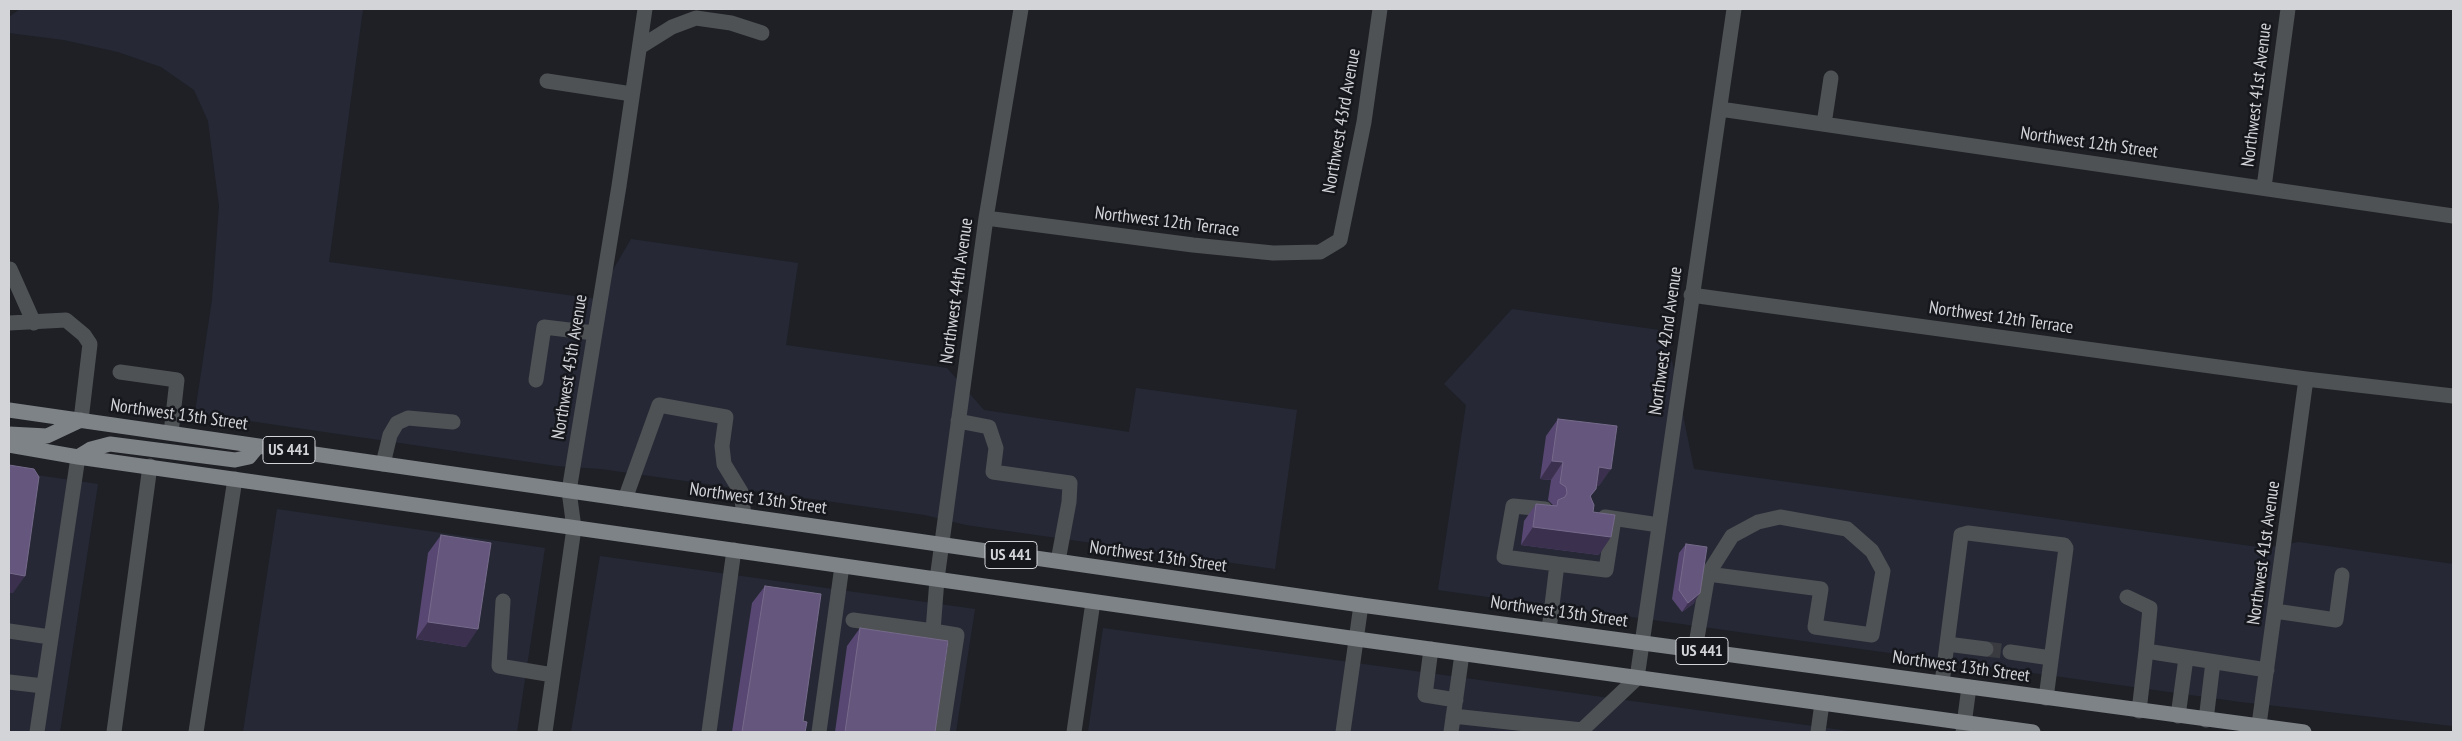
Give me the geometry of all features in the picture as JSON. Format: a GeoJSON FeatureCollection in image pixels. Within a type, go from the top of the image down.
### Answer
{"type":"FeatureCollection","features":[{"type":"Feature","properties":{"kind":"main road","name":"Northwest 13th Street"},"geometry":{"type":"LineString","coordinates":[[9,410],[1361,605],[2178,716],[2259,730],[2304,732]]}},
{"type":"Feature","properties":{"kind":"main road"},"geometry":{"type":"LineString","coordinates":[[9,434],[47,436],[81,420]]}},
{"type":"Feature","properties":{"kind":"main road"},"geometry":{"type":"LineString","coordinates":[[78,457],[91,449],[110,444],[235,460],[249,457],[258,446]]}},
{"type":"Feature","properties":{"kind":"main road","name":"US 441"},"geometry":{"type":"LineString","coordinates":[[9,445],[78,457],[1093,602],[1822,703],[1964,728],[2033,732]]}},
{"type":"Feature","properties":{"kind":"street","name":"Northwest 45th Avenue"},"geometry":{"type":"LineString","coordinates":[[545,732],[574,528],[569,490],[645,9]]}},
{"type":"Feature","properties":{"kind":"street","name":"Northwest 44th Avenue"},"geometry":{"type":"LineString","coordinates":[[933,631],[941,545],[986,218],[1021,9]]}},
{"type":"Feature","properties":{"kind":"street","name":"Northwest 43rd Avenue"},"geometry":{"type":"LineString","coordinates":[[1340,240],[1364,122],[1380,9]]}},
{"type":"Feature","properties":{"kind":"street","name":"Northwest 42nd Avenue"},"geometry":{"type":"LineString","coordinates":[[1637,678],[1691,295],[1734,9]]}},
{"type":"Feature","properties":{"kind":"street","name":"Northwest 41st Avenue"},"geometry":{"type":"LineString","coordinates":[[2264,187],[2288,9]]}},
{"type":"Feature","properties":{"kind":"street"},"geometry":{"type":"LineString","coordinates":[[640,47],[697,13],[762,32]]}},
{"type":"Feature","properties":{"kind":"street"},"geometry":{"type":"LineString","coordinates":[[1824,124],[1831,78]]}},
{"type":"Feature","properties":{"kind":"street"},"geometry":{"type":"LineString","coordinates":[[547,81],[632,94]]}},
{"type":"Feature","properties":{"kind":"street","name":"Northwest 12th Street"},"geometry":{"type":"LineString","coordinates":[[1720,109],[2453,216]]}},
{"type":"Feature","properties":{"kind":"street","name":"Northwest 12th Terrace"},"geometry":{"type":"LineString","coordinates":[[986,218],[1273,254],[1320,252],[1340,240]]}},
{"type":"Feature","properties":{"kind":"street"},"geometry":{"type":"LineString","coordinates":[[10,269],[34,323]]}},
{"type":"Feature","properties":{"kind":"street","name":"Northwest 12th Terrace"},"geometry":{"type":"LineString","coordinates":[[1691,295],[2306,379],[2453,396]]}},
{"type":"Feature","properties":{"kind":"street"},"geometry":{"type":"LineString","coordinates":[[9,325],[66,320],[84,335],[90,344],[81,420]]}},
{"type":"Feature","properties":{"kind":"street"},"geometry":{"type":"LineString","coordinates":[[536,380],[544,327],[594,333]]}},
{"type":"Feature","properties":{"kind":"street"},"geometry":{"type":"LineString","coordinates":[[120,372],[178,380],[171,433]]}},
{"type":"Feature","properties":{"kind":"street","name":"Northwest 41st Avenue"},"geometry":{"type":"LineString","coordinates":[[2259,730],[2306,379]]}},
{"type":"Feature","properties":{"kind":"street"},"geometry":{"type":"LineString","coordinates":[[625,499],[659,405],[726,416],[722,446],[724,464],[741,492],[744,516]]}},
{"type":"Feature","properties":{"kind":"street"},"geometry":{"type":"LineString","coordinates":[[383,464],[390,435],[397,423],[408,418],[453,422]]}},
{"type":"Feature","properties":{"kind":"street"},"geometry":{"type":"LineString","coordinates":[[958,421],[989,427],[996,448],[993,472],[1070,483],[1069,502],[1058,561]]}},
{"type":"Feature","properties":{"kind":"street"},"geometry":{"type":"LineString","coordinates":[[37,732],[42,686],[78,457]]}},
{"type":"Feature","properties":{"kind":"street"},"geometry":{"type":"LineString","coordinates":[[114,732],[150,466]]}},
{"type":"Feature","properties":{"kind":"street"},"geometry":{"type":"LineString","coordinates":[[196,732],[235,479]]}},
{"type":"Feature","properties":{"kind":"street"},"geometry":{"type":"LineString","coordinates":[[1545,509],[1513,506],[1504,557],[1606,570],[1614,519]]}},
{"type":"Feature","properties":{"kind":"street"},"geometry":{"type":"LineString","coordinates":[[1587,515],[1659,525]]}},
{"type":"Feature","properties":{"kind":"street"},"geometry":{"type":"LineString","coordinates":[[1695,650],[1708,574],[1732,536],[1758,522],[1780,516],[1847,529],[1872,551],[1882,571],[1872,635],[1814,627],[1821,589],[1708,574]]}},
{"type":"Feature","properties":{"kind":"street"},"geometry":{"type":"LineString","coordinates":[[1942,684],[1961,535],[1968,533],[2064,545],[2066,548],[2046,698]]}},
{"type":"Feature","properties":{"kind":"street"},"geometry":{"type":"LineString","coordinates":[[709,732],[734,550]]}},
{"type":"Feature","properties":{"kind":"street"},"geometry":{"type":"LineString","coordinates":[[1549,630],[1557,564]]}},
{"type":"Feature","properties":{"kind":"street"},"geometry":{"type":"LineString","coordinates":[[819,732],[842,566]]}},
{"type":"Feature","properties":{"kind":"street"},"geometry":{"type":"LineString","coordinates":[[2275,611],[2336,620],[2342,575]]}},
{"type":"Feature","properties":{"kind":"street"},"geometry":{"type":"LineString","coordinates":[[2127,596],[2150,608],[2139,711]]}},
{"type":"Feature","properties":{"kind":"street"},"geometry":{"type":"LineString","coordinates":[[503,601],[499,666],[553,675]]}},
{"type":"Feature","properties":{"kind":"street"},"geometry":{"type":"LineString","coordinates":[[1074,732],[1093,602]]}},
{"type":"Feature","properties":{"kind":"street"},"geometry":{"type":"LineString","coordinates":[[1343,732],[1361,605]]}},
{"type":"Feature","properties":{"kind":"street"},"geometry":{"type":"LineString","coordinates":[[853,620],[957,636],[942,732]]}},
{"type":"Feature","properties":{"kind":"street"},"geometry":{"type":"LineString","coordinates":[[9,631],[50,636]]}},
{"type":"Feature","properties":{"kind":"street"},"geometry":{"type":"LineString","coordinates":[[1947,644],[1986,649]]}},
{"type":"Feature","properties":{"kind":"street"},"geometry":{"type":"LineString","coordinates":[[1431,649],[1425,695],[1456,700]]}},
{"type":"Feature","properties":{"kind":"street"},"geometry":{"type":"LineString","coordinates":[[2146,651],[2267,670]]}},
{"type":"Feature","properties":{"kind":"street"},"geometry":{"type":"LineString","coordinates":[[2010,652],[2051,658]]}},
{"type":"Feature","properties":{"kind":"street"},"geometry":{"type":"LineString","coordinates":[[1451,732],[1462,654]]}},
{"type":"Feature","properties":{"kind":"street"},"geometry":{"type":"LineString","coordinates":[[2178,716],[2186,658]]}},
{"type":"Feature","properties":{"kind":"street"},"geometry":{"type":"LineString","coordinates":[[2206,720],[2214,662]]}},
{"type":"Feature","properties":{"kind":"street"},"geometry":{"type":"LineString","coordinates":[[1454,716],[1582,730],[1637,678]]}},
{"type":"Feature","properties":{"kind":"street"},"geometry":{"type":"LineString","coordinates":[[9,682],[42,686]]}},
{"type":"Feature","properties":{"kind":"street"},"geometry":{"type":"LineString","coordinates":[[1964,728],[1969,687]]}},
{"type":"Feature","properties":{"kind":"street"},"geometry":{"type":"LineString","coordinates":[[1818,732],[1822,703]]}},
{"type":"Feature","properties":{"kind":"shaded area"},"geometry":{"type":"Polygon","coordinates":[[[20,9],[363,9],[329,262],[596,299],[631,239],[798,263],[786,345],[947,368],[984,410],[1129,432],[1136,388],[1297,410],[1275,569],[966,525],[925,515],[601,469],[557,466],[195,413],[212,300],[219,206],[208,121],[194,90],[161,67],[118,52],[64,40],[9,33],[9,17],[20,9]]]}},
{"type":"Feature","properties":{"kind":"shaded area"},"geometry":{"type":"Polygon","coordinates":[[[1512,309],[1666,331],[1694,469],[2265,548],[2299,542],[2453,564],[2453,726],[2241,702],[1438,590],[1466,405],[1444,384],[1512,309]]]}},
{"type":"Feature","properties":{"kind":"shaded area"},"geometry":{"type":"Polygon","coordinates":[[[9,471],[98,484],[60,732],[9,732],[9,471]]]}},
{"type":"Feature","properties":{"kind":"shaded area"},"geometry":{"type":"Polygon","coordinates":[[[277,509],[545,548],[517,732],[243,732],[277,509]]]}},
{"type":"Feature","properties":{"kind":"shaded area"},"geometry":{"type":"Polygon","coordinates":[[[600,556],[975,609],[956,732],[571,732],[600,556]]]}},
{"type":"Feature","properties":{"kind":"shaded area"},"geometry":{"type":"Polygon","coordinates":[[[1103,628],[1856,732],[1088,732],[1103,628]]]}},
{"type":"Feature","properties":{"kind":"building"},"geometry":{"type":"Polygon","coordinates":[[[1558,419],[1617,426],[1611,469],[1599,467],[1596,489],[1590,496],[1594,505],[1593,512],[1615,515],[1611,537],[1533,527],[1536,504],[1557,506],[1558,500],[1565,497],[1567,493],[1566,487],[1560,483],[1563,462],[1552,461],[1558,419]]]}},
{"type":"Feature","properties":{"kind":"building"},"geometry":{"type":"Polygon","coordinates":[[[9,465],[34,469],[39,477],[25,576],[9,573],[9,465]]]}},
{"type":"Feature","properties":{"kind":"building"},"geometry":{"type":"Polygon","coordinates":[[[441,535],[491,543],[478,629],[428,622],[441,535]]]}},
{"type":"Feature","properties":{"kind":"building"},"geometry":{"type":"Polygon","coordinates":[[[1686,544],[1707,547],[1700,593],[1688,603],[1679,590],[1686,544]]]}},
{"type":"Feature","properties":{"kind":"building"},"geometry":{"type":"Polygon","coordinates":[[[765,586],[821,594],[803,721],[807,722],[805,732],[742,732],[765,586]]]}},
{"type":"Feature","properties":{"kind":"building"},"geometry":{"type":"Polygon","coordinates":[[[860,628],[948,641],[935,732],[845,732],[860,628]]]}},
{"type":"Feature","properties":{"kind":"tunnel"},"geometry":{"type":"LineString","coordinates":[[1986,649],[2010,652]]}}]}
